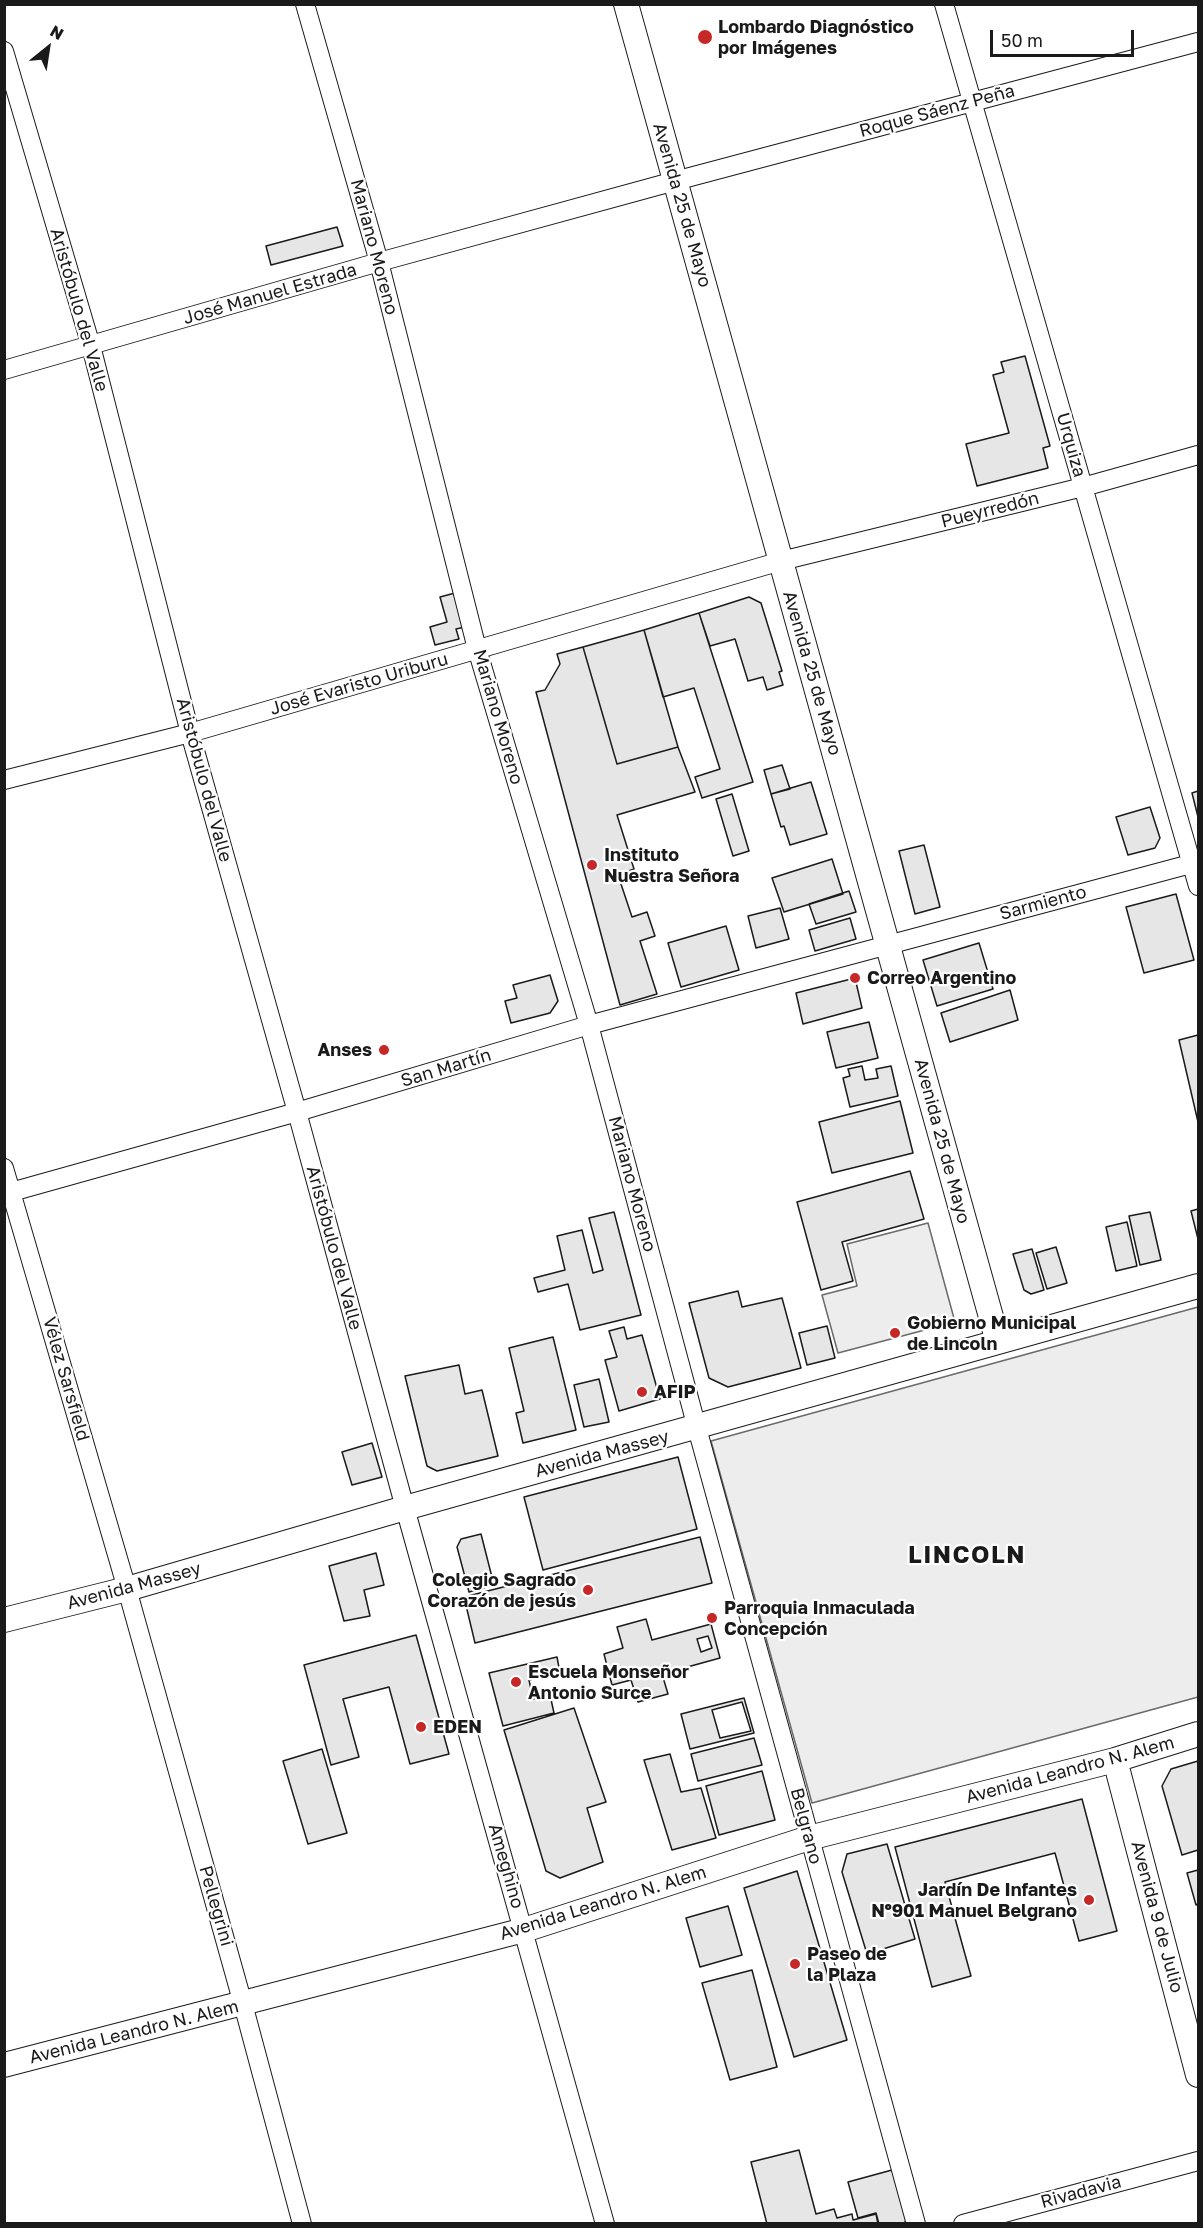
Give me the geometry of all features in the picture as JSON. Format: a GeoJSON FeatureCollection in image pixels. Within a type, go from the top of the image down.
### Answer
{"type":"FeatureCollection","features":[{"type":"Feature","properties":{"kind":"main road","name":"Avenida 25 de Mayo"},"geometry":{"type":"LineString","coordinates":[[626,4],[998,1342]]}},
{"type":"Feature","properties":{"kind":"main road","name":"Avenida Massey"},"geometry":{"type":"LineString","coordinates":[[4,1620],[127,1589],[405,1508],[1198,1286]]}},
{"type":"Feature","properties":{"kind":"main road","name":"Avenida Leandro N. Alem"},"geometry":{"type":"LineString","coordinates":[[4,2065],[524,1929],[809,1838],[1116,1760],[1198,1734]]}},
{"type":"Feature","properties":{"kind":"main road","name":"Avenida 9 de Julio"},"geometry":{"type":"LineString","coordinates":[[1116,1760],[1198,2075]]}},
{"type":"Feature","properties":{"kind":"street","name":"Mariano Moreno"},"geometry":{"type":"LineString","coordinates":[[306,4],[379,262],[477,650],[589,1025],[697,1428]]}},
{"type":"Feature","properties":{"kind":"street","name":"Urquiza"},"geometry":{"type":"LineString","coordinates":[[945,4],[1083,487],[1196,863],[1198,886]]}},
{"type":"Feature","properties":{"kind":"street","name":"Roque Sáenz Peña"},"geometry":{"type":"LineString","coordinates":[[675,181],[1198,42]]}},
{"type":"Feature","properties":{"kind":"street","name":"Aristóbulo del Valle"},"geometry":{"type":"LineString","coordinates":[[4,51],[91,346],[190,733],[405,1508]]}},
{"type":"Feature","properties":{"kind":"street","name":"José Manuel Estrada"},"geometry":{"type":"LineString","coordinates":[[4,370],[379,262],[675,181]]}},
{"type":"Feature","properties":{"kind":"street","name":"Pueyrredón"},"geometry":{"type":"LineString","coordinates":[[781,561],[1083,487],[1198,455]]}},
{"type":"Feature","properties":{"kind":"street","name":"José Evaristo Uriburu"},"geometry":{"type":"LineString","coordinates":[[4,780],[190,733],[781,561]]}},
{"type":"Feature","properties":{"kind":"street","name":"Sarmiento"},"geometry":{"type":"LineString","coordinates":[[888,944],[1196,863]]}},
{"type":"Feature","properties":{"kind":"street","name":"San Martín"},"geometry":{"type":"LineString","coordinates":[[8,1193],[297,1112],[589,1025],[888,944]]}},
{"type":"Feature","properties":{"kind":"street","name":"Vélez Sarsfield"},"geometry":{"type":"LineString","coordinates":[[4,1168],[8,1193],[127,1589]]}},
{"type":"Feature","properties":{"kind":"street","name":"Belgrano"},"geometry":{"type":"LineString","coordinates":[[697,1428],[916,2223]]}},
{"type":"Feature","properties":{"kind":"street","name":"Ameghino"},"geometry":{"type":"LineString","coordinates":[[405,1508],[605,2223]]}},
{"type":"Feature","properties":{"kind":"street","name":"Pellegrini"},"geometry":{"type":"LineString","coordinates":[[127,1589],[302,2223]]}},
{"type":"Feature","properties":{"kind":"street","name":"Rivadavia"},"geometry":{"type":"LineString","coordinates":[[963,2223],[1198,2161]]}},
{"type":"Feature","properties":{"kind":"shaded area"},"geometry":{"type":"Polygon","coordinates":[[[928,1223],[955,1322],[838,1353],[822,1295],[857,1286],[847,1244],[928,1223]]]}},
{"type":"Feature","properties":{"kind":"shaded area"},"geometry":{"type":"Polygon","coordinates":[[[1198,1307],[1198,1697],[812,1803],[711,1441],[1198,1307]]]}},
{"type":"Feature","properties":{"kind":"building"},"geometry":{"type":"Polygon","coordinates":[[[337,227],[343,246],[271,265],[266,246],[337,227]]]}},
{"type":"Feature","properties":{"kind":"building"},"geometry":{"type":"Polygon","coordinates":[[[1025,356],[1050,446],[1043,448],[1048,468],[977,486],[966,444],[1009,433],[993,375],[1004,372],[1001,362],[1025,356]]]}},
{"type":"Feature","properties":{"kind":"building"},"geometry":{"type":"Polygon","coordinates":[[[455,593],[465,627],[456,629],[459,639],[435,645],[430,627],[447,622],[440,597],[455,593]]]}},
{"type":"Feature","properties":{"kind":"building"},"geometry":{"type":"Polygon","coordinates":[[[749,597],[761,603],[782,671],[779,672],[783,685],[767,690],[763,677],[748,681],[735,639],[710,646],[699,613],[749,597]]]}},
{"type":"Feature","properties":{"kind":"building"},"geometry":{"type":"Polygon","coordinates":[[[699,613],[753,782],[702,798],[695,777],[720,769],[694,688],[663,697],[644,630],[699,613]]]}},
{"type":"Feature","properties":{"kind":"building"},"geometry":{"type":"Polygon","coordinates":[[[644,630],[678,747],[617,764],[583,647],[644,630]]]}},
{"type":"Feature","properties":{"kind":"building"},"geometry":{"type":"Polygon","coordinates":[[[583,647],[617,764],[678,747],[695,792],[617,815],[634,869],[618,875],[632,917],[647,912],[655,936],[640,941],[657,994],[620,1005],[536,692],[545,690],[560,664],[557,654],[583,647]]]}},
{"type":"Feature","properties":{"kind":"building"},"geometry":{"type":"Polygon","coordinates":[[[782,765],[790,789],[771,794],[764,770],[782,765]]]}},
{"type":"Feature","properties":{"kind":"building"},"geometry":{"type":"Polygon","coordinates":[[[811,782],[827,834],[790,845],[784,826],[781,827],[771,794],[811,782]]]}},
{"type":"Feature","properties":{"kind":"building"},"geometry":{"type":"Polygon","coordinates":[[[1198,791],[1198,817],[1192,793],[1198,791]]]}},
{"type":"Feature","properties":{"kind":"building"},"geometry":{"type":"Polygon","coordinates":[[[732,794],[749,851],[733,856],[716,799],[732,794]]]}},
{"type":"Feature","properties":{"kind":"building"},"geometry":{"type":"Polygon","coordinates":[[[1150,807],[1160,838],[1155,848],[1128,855],[1116,817],[1150,807]]]}},
{"type":"Feature","properties":{"kind":"building"},"geometry":{"type":"Polygon","coordinates":[[[924,845],[940,907],[915,914],[899,851],[924,845]]]}},
{"type":"Feature","properties":{"kind":"building"},"geometry":{"type":"Polygon","coordinates":[[[832,859],[843,894],[784,912],[772,878],[832,859]]]}},
{"type":"Feature","properties":{"kind":"building"},"geometry":{"type":"Polygon","coordinates":[[[849,891],[856,912],[816,924],[809,904],[849,891]]]}},
{"type":"Feature","properties":{"kind":"building"},"geometry":{"type":"Polygon","coordinates":[[[1176,894],[1194,960],[1144,973],[1126,907],[1176,894]]]}},
{"type":"Feature","properties":{"kind":"building"},"geometry":{"type":"Polygon","coordinates":[[[780,908],[789,939],[756,948],[748,916],[780,908]]]}},
{"type":"Feature","properties":{"kind":"building"},"geometry":{"type":"Polygon","coordinates":[[[850,918],[856,939],[815,951],[809,930],[850,918]]]}},
{"type":"Feature","properties":{"kind":"building"},"geometry":{"type":"Polygon","coordinates":[[[726,926],[739,970],[681,987],[668,943],[726,926]]]}},
{"type":"Feature","properties":{"kind":"building"},"geometry":{"type":"Polygon","coordinates":[[[979,943],[993,989],[937,1006],[923,960],[979,943]]]}},
{"type":"Feature","properties":{"kind":"building"},"geometry":{"type":"Polygon","coordinates":[[[550,975],[558,1001],[550,1013],[511,1023],[505,1001],[517,998],[513,985],[550,975]]]}},
{"type":"Feature","properties":{"kind":"building"},"geometry":{"type":"Polygon","coordinates":[[[855,978],[862,1008],[803,1024],[796,993],[855,978]]]}},
{"type":"Feature","properties":{"kind":"building"},"geometry":{"type":"Polygon","coordinates":[[[1010,990],[1018,1020],[950,1042],[941,1013],[1010,990]]]}},
{"type":"Feature","properties":{"kind":"building"},"geometry":{"type":"Polygon","coordinates":[[[869,1022],[878,1058],[836,1068],[827,1032],[869,1022]]]}},
{"type":"Feature","properties":{"kind":"building"},"geometry":{"type":"Polygon","coordinates":[[[1198,1035],[1198,1122],[1179,1040],[1198,1035]]]}},
{"type":"Feature","properties":{"kind":"building"},"geometry":{"type":"Polygon","coordinates":[[[862,1066],[865,1080],[878,1078],[876,1069],[891,1066],[898,1096],[850,1107],[843,1078],[850,1076],[848,1069],[862,1066]]]}},
{"type":"Feature","properties":{"kind":"building"},"geometry":{"type":"Polygon","coordinates":[[[900,1101],[913,1153],[832,1173],[819,1122],[900,1101]]]}},
{"type":"Feature","properties":{"kind":"building"},"geometry":{"type":"Polygon","coordinates":[[[910,1171],[924,1219],[842,1242],[853,1281],[821,1290],[797,1202],[910,1171]]]}},
{"type":"Feature","properties":{"kind":"building"},"geometry":{"type":"Polygon","coordinates":[[[1198,1209],[1198,1239],[1191,1211],[1198,1209]]]}},
{"type":"Feature","properties":{"kind":"building"},"geometry":{"type":"Polygon","coordinates":[[[614,1212],[641,1315],[580,1330],[568,1284],[538,1292],[534,1278],[565,1270],[557,1236],[582,1230],[593,1273],[603,1270],[589,1218],[614,1212]]]}},
{"type":"Feature","properties":{"kind":"building"},"geometry":{"type":"Polygon","coordinates":[[[1150,1212],[1161,1260],[1140,1265],[1129,1216],[1150,1212]]]}},
{"type":"Feature","properties":{"kind":"building"},"geometry":{"type":"Polygon","coordinates":[[[1127,1222],[1137,1266],[1116,1271],[1106,1227],[1127,1222]]]}},
{"type":"Feature","properties":{"kind":"building"},"geometry":{"type":"Polygon","coordinates":[[[1056,1247],[1067,1283],[1047,1289],[1036,1253],[1056,1247]]]}},
{"type":"Feature","properties":{"kind":"building"},"geometry":{"type":"Polygon","coordinates":[[[1032,1249],[1044,1290],[1031,1294],[1024,1290],[1013,1254],[1032,1249]]]}},
{"type":"Feature","properties":{"kind":"building"},"geometry":{"type":"Polygon","coordinates":[[[738,1291],[742,1307],[782,1298],[801,1368],[728,1387],[709,1378],[689,1303],[738,1291]]]}},
{"type":"Feature","properties":{"kind":"building"},"geometry":{"type":"Polygon","coordinates":[[[827,1326],[835,1358],[807,1365],[799,1333],[827,1326]]]}},
{"type":"Feature","properties":{"kind":"building"},"geometry":{"type":"Polygon","coordinates":[[[624,1327],[627,1339],[642,1335],[660,1399],[619,1411],[605,1360],[617,1357],[609,1331],[624,1327]]]}},
{"type":"Feature","properties":{"kind":"building"},"geometry":{"type":"Polygon","coordinates":[[[553,1337],[576,1430],[523,1443],[516,1413],[524,1411],[509,1348],[553,1337]]]}},
{"type":"Feature","properties":{"kind":"building"},"geometry":{"type":"Polygon","coordinates":[[[459,1365],[465,1394],[482,1390],[498,1456],[437,1471],[427,1466],[405,1376],[459,1365]]]}},
{"type":"Feature","properties":{"kind":"building"},"geometry":{"type":"Polygon","coordinates":[[[599,1379],[609,1422],[584,1427],[574,1385],[599,1379]]]}},
{"type":"Feature","properties":{"kind":"building"},"geometry":{"type":"Polygon","coordinates":[[[372,1443],[382,1477],[352,1485],[342,1452],[372,1443]]]}},
{"type":"Feature","properties":{"kind":"building"},"geometry":{"type":"Polygon","coordinates":[[[678,1457],[697,1529],[543,1570],[524,1497],[678,1457]]]}},
{"type":"Feature","properties":{"kind":"building"},"geometry":{"type":"Polygon","coordinates":[[[481,1534],[494,1585],[469,1592],[457,1547],[461,1539],[481,1534]]]}},
{"type":"Feature","properties":{"kind":"building","name":"Colegio Sagrado Corazón de jesús"},"geometry":{"type":"Polygon","coordinates":[[[700,1537],[712,1583],[475,1643],[464,1597],[700,1537]]]}},
{"type":"Feature","properties":{"kind":"building"},"geometry":{"type":"Polygon","coordinates":[[[376,1553],[384,1585],[364,1590],[370,1616],[344,1621],[329,1566],[376,1553]]]}},
{"type":"Feature","properties":{"kind":"building"},"geometry":{"type":"Polygon","coordinates":[[[646,1619],[652,1640],[711,1624],[720,1658],[662,1674],[668,1694],[638,1702],[631,1680],[612,1685],[604,1654],[623,1648],[617,1627],[646,1619]]]}},
{"type":"Feature","properties":{"kind":"building","name":"EDEN"},"geometry":{"type":"Polygon","coordinates":[[[416,1635],[449,1754],[410,1764],[389,1687],[343,1699],[359,1757],[331,1765],[304,1665],[416,1635]]]}},
{"type":"Feature","properties":{"kind":"building"},"geometry":{"type":"Polygon","coordinates":[[[708,1636],[712,1648],[701,1652],[697,1639],[708,1636]]]}},
{"type":"Feature","properties":{"kind":"building"},"geometry":{"type":"Polygon","coordinates":[[[557,1657],[560,1673],[529,1680],[533,1699],[550,1695],[554,1713],[503,1726],[489,1673],[557,1657]]]}},
{"type":"Feature","properties":{"kind":"building"},"geometry":{"type":"Polygon","coordinates":[[[744,1698],[754,1733],[690,1749],[681,1714],[744,1698]]]}},
{"type":"Feature","properties":{"kind":"building"},"geometry":{"type":"Polygon","coordinates":[[[742,1702],[751,1731],[720,1738],[712,1710],[742,1702]]]}},
{"type":"Feature","properties":{"kind":"building"},"geometry":{"type":"Polygon","coordinates":[[[574,1708],[606,1802],[587,1808],[603,1862],[560,1878],[546,1871],[504,1730],[574,1708]]]}},
{"type":"Feature","properties":{"kind":"building"},"geometry":{"type":"Polygon","coordinates":[[[754,1738],[762,1765],[698,1781],[691,1754],[754,1738]]]}},
{"type":"Feature","properties":{"kind":"building"},"geometry":{"type":"Polygon","coordinates":[[[322,1749],[347,1833],[308,1844],[283,1761],[322,1749]]]}},
{"type":"Feature","properties":{"kind":"building"},"geometry":{"type":"Polygon","coordinates":[[[670,1754],[681,1792],[701,1788],[716,1838],[672,1850],[644,1760],[670,1754]]]}},
{"type":"Feature","properties":{"kind":"building"},"geometry":{"type":"Polygon","coordinates":[[[1198,1761],[1198,1850],[1182,1855],[1162,1786],[1171,1769],[1198,1761]]]}},
{"type":"Feature","properties":{"kind":"building"},"geometry":{"type":"Polygon","coordinates":[[[762,1771],[775,1820],[719,1835],[706,1786],[762,1771]]]}},
{"type":"Feature","properties":{"kind":"building"},"geometry":{"type":"Polygon","coordinates":[[[1082,1799],[1117,1931],[1079,1941],[1055,1853],[945,1882],[971,1976],[932,1987],[895,1847],[1082,1799]]]}},
{"type":"Feature","properties":{"kind":"building"},"geometry":{"type":"Polygon","coordinates":[[[887,1844],[915,1939],[867,1954],[842,1872],[847,1854],[887,1844]]]}},
{"type":"Feature","properties":{"kind":"building"},"geometry":{"type":"Polygon","coordinates":[[[1198,1870],[1198,1904],[1196,1905],[1187,1873],[1198,1870]]]}},
{"type":"Feature","properties":{"kind":"building","name":"Paseo de la Plaza"},"geometry":{"type":"Polygon","coordinates":[[[797,1871],[847,2040],[794,2057],[744,1888],[797,1871]]]}},
{"type":"Feature","properties":{"kind":"building"},"geometry":{"type":"Polygon","coordinates":[[[728,1906],[742,1955],[700,1967],[686,1918],[728,1906]]]}},
{"type":"Feature","properties":{"kind":"building"},"geometry":{"type":"Polygon","coordinates":[[[752,1970],[777,2067],[730,2080],[702,1983],[752,1970]]]}},
{"type":"Feature","properties":{"kind":"building"},"geometry":{"type":"Polygon","coordinates":[[[799,2150],[816,2214],[834,2209],[837,2218],[852,2214],[853,2220],[876,2214],[878,2224],[767,2224],[751,2162],[799,2150]]]}},
{"type":"Feature","properties":{"kind":"building"},"geometry":{"type":"Polygon","coordinates":[[[892,2170],[906,2220],[904,2224],[879,2224],[876,2213],[858,2218],[848,2182],[892,2170]]]}},
{"type":"Feature","properties":{"kind":"place","name":"Lombardo Diagnóstico por Imágenes"},"geometry":{"type":"Point","coordinates":[705,37]}},
{"type":"Feature","properties":{"kind":"place","name":"Instituto Nuestra Señora"},"geometry":{"type":"Point","coordinates":[592,865]}},
{"type":"Feature","properties":{"kind":"place","name":"Correo Argentino"},"geometry":{"type":"Point","coordinates":[855,978]}},
{"type":"Feature","properties":{"kind":"place","name":"Anses"},"geometry":{"type":"Point","coordinates":[384,1050]}},
{"type":"Feature","properties":{"kind":"place","name":"Gobierno Municipal de Lincoln"},"geometry":{"type":"Point","coordinates":[895,1333]}},
{"type":"Feature","properties":{"kind":"place","name":"AFIP"},"geometry":{"type":"Point","coordinates":[642,1392]}},
{"type":"Feature","properties":{"kind":"place","name":"Colegio Sagrado Corazón de jesús"},"geometry":{"type":"Point","coordinates":[588,1590]}},
{"type":"Feature","properties":{"kind":"place","name":"Parroquia Inmaculada Concepción"},"geometry":{"type":"Point","coordinates":[712,1618]}},
{"type":"Feature","properties":{"kind":"place","name":"Escuela Monseñor Antonio Surce"},"geometry":{"type":"Point","coordinates":[516,1682]}},
{"type":"Feature","properties":{"kind":"place","name":"EDEN"},"geometry":{"type":"Point","coordinates":[421,1727]}},
{"type":"Feature","properties":{"kind":"place","name":"Jardín De Infantes Nº901 Manuel Belgrano"},"geometry":{"type":"Point","coordinates":[1089,1900]}},
{"type":"Feature","properties":{"kind":"place","name":"Paseo de la Plaza"},"geometry":{"type":"Point","coordinates":[795,1964]}},
{"type":"Feature","properties":{"kind":"district","name":"LINCOLN"},"geometry":{"type":"Point","coordinates":[967,1555]}}]}
